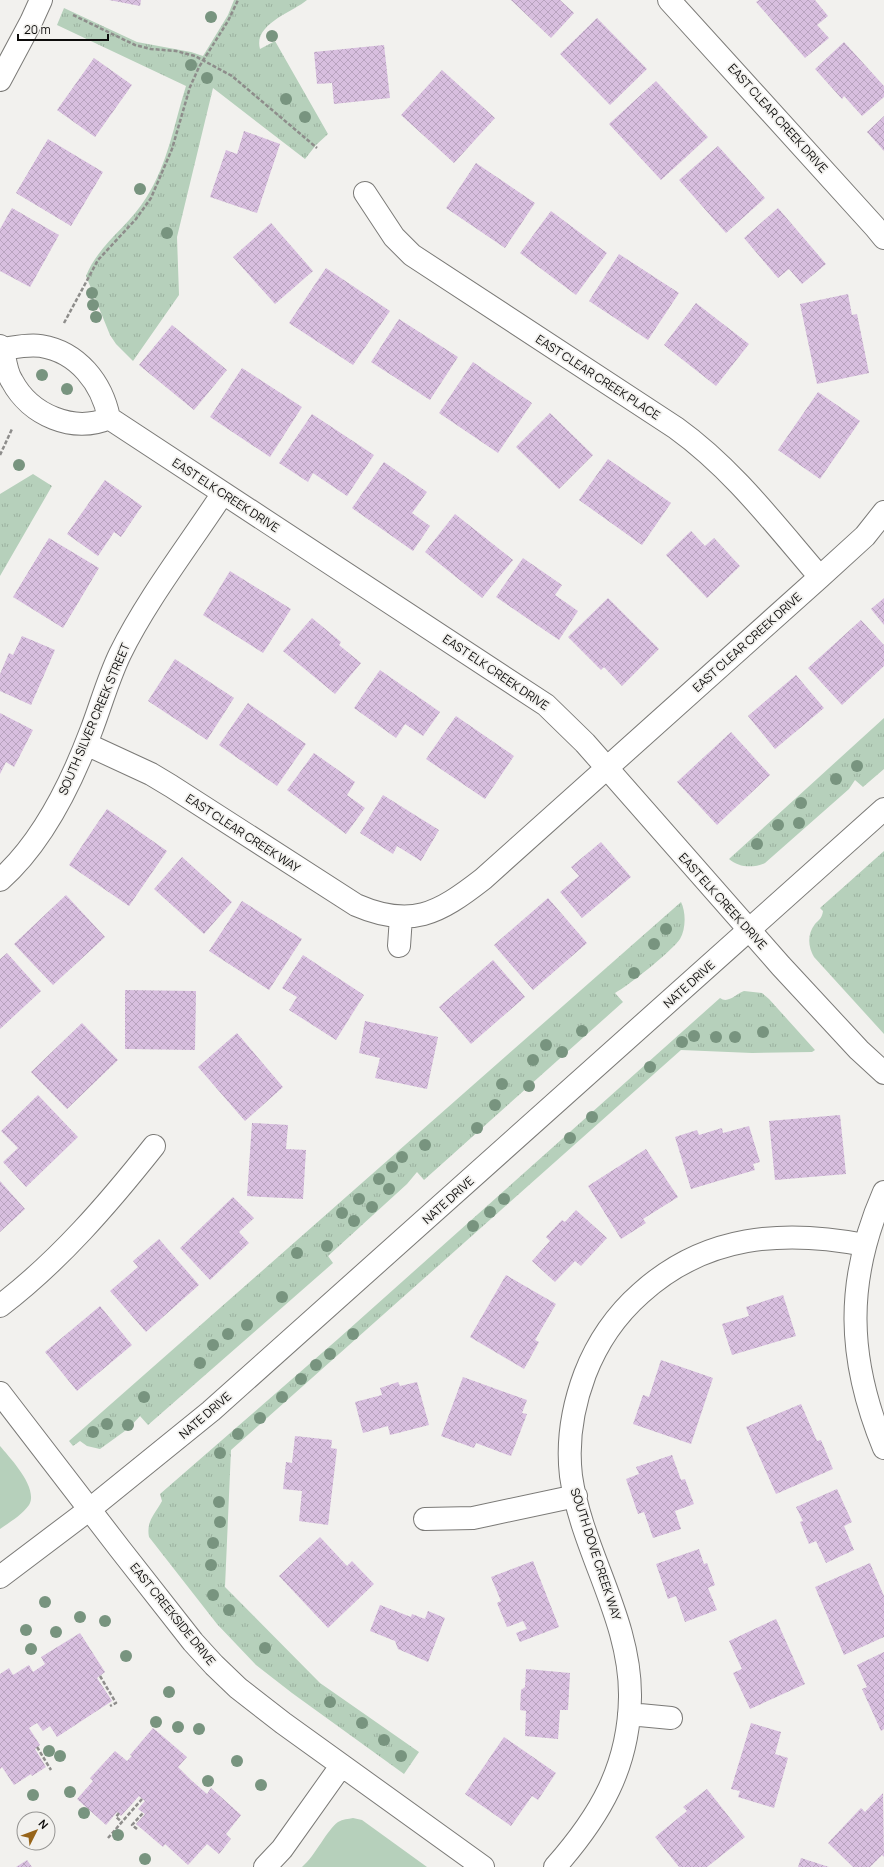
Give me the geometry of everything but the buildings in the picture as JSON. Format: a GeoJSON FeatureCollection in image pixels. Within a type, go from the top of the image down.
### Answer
{"type":"FeatureCollection","features":[{"type":"Feature","properties":{"kind":"street"},"geometry":{"type":"LineString","coordinates":[[0,80],[41,0]]}},
{"type":"Feature","properties":{"kind":"street","name":"EAST CLEAR CREEK DRIVE"},"geometry":{"type":"LineString","coordinates":[[669,0],[884,238]]}},
{"type":"Feature","properties":{"kind":"street","name":"EAST CLEAR CREEK PLACE"},"geometry":{"type":"LineString","coordinates":[[365,193],[394,237],[412,255],[676,428],[706,450],[820,577]]}},
{"type":"Feature","properties":{"kind":"street"},"geometry":{"type":"LineString","coordinates":[[24,345],[40,346],[54,349],[76,361],[98,384],[109,418],[93,424],[78,424],[55,419],[42,412],[21,394],[12,381],[2,348],[24,345]]}},
{"type":"Feature","properties":{"kind":"street","name":"EAST ELK CREEK DRIVE"},"geometry":{"type":"LineString","coordinates":[[109,418],[536,697],[566,722],[749,930],[859,1050],[884,1073]]}},
{"type":"Feature","properties":{"kind":"street","name":"SOUTH SILVER CREEK STREET"},"geometry":{"type":"LineString","coordinates":[[0,880],[28,850],[44,827],[86,744],[106,687],[129,636],[223,493]]}},
{"type":"Feature","properties":{"kind":"street","name":"EAST CLEAR CREEK DRIVE"},"geometry":{"type":"LineString","coordinates":[[607,769],[865,536],[884,512]]}},
{"type":"Feature","properties":{"kind":"street","name":"EAST CLEAR CREEK WAY"},"geometry":{"type":"LineString","coordinates":[[86,744],[151,774],[172,786],[356,905],[376,914],[401,917],[416,916],[434,911],[465,893],[607,769]]}},
{"type":"Feature","properties":{"kind":"street","name":"NATE DRIVE"},"geometry":{"type":"LineString","coordinates":[[0,1577],[90,1509],[228,1396],[884,809]]}},
{"type":"Feature","properties":{"kind":"street"},"geometry":{"type":"LineString","coordinates":[[398,946],[401,917]]}},
{"type":"Feature","properties":{"kind":"street"},"geometry":{"type":"LineString","coordinates":[[0,1306],[65,1250],[121,1188],[154,1146]]}},
{"type":"Feature","properties":{"kind":"street"},"geometry":{"type":"LineString","coordinates":[[884,1192],[870,1225],[864,1245],[856,1300],[857,1349],[865,1395],[884,1448]]}},
{"type":"Feature","properties":{"kind":"street","name":"SOUTH DOVE CREEK WAY"},"geometry":{"type":"LineString","coordinates":[[555,1867],[585,1831],[606,1794],[622,1756],[629,1714],[629,1671],[625,1647],[576,1496],[572,1476],[570,1453],[573,1415],[580,1390],[592,1358],[610,1327],[623,1310],[649,1286],[684,1261],[713,1249],[741,1242],[778,1237],[803,1237],[864,1245]]}},
{"type":"Feature","properties":{"kind":"street","name":"EAST CREEKSIDE DRIVE"},"geometry":{"type":"LineString","coordinates":[[0,1393],[193,1642],[214,1664],[249,1697],[341,1766],[483,1867]]}},
{"type":"Feature","properties":{"kind":"street"},"geometry":{"type":"LineString","coordinates":[[425,1519],[473,1518],[576,1496]]}},
{"type":"Feature","properties":{"kind":"street"},"geometry":{"type":"LineString","coordinates":[[629,1714],[671,1718]]}},
{"type":"Feature","properties":{"kind":"street"},"geometry":{"type":"LineString","coordinates":[[265,1867],[282,1849],[341,1766]]}},
{"type":"Feature","properties":{"kind":"path"},"geometry":{"type":"LineString","coordinates":[[64,323],[98,260],[136,219],[151,198],[172,149],[190,87],[204,60],[228,22],[238,0]]}},
{"type":"Feature","properties":{"kind":"path"},"geometry":{"type":"LineString","coordinates":[[72,15],[134,45],[151,49],[176,51],[204,60],[232,76],[317,148]]}},
{"type":"Feature","properties":{"kind":"path"},"geometry":{"type":"LineString","coordinates":[[0,455],[12,429]]}},
{"type":"Feature","properties":{"kind":"path"},"geometry":{"type":"LineString","coordinates":[[100,1676],[116,1702],[110,1706]]}},
{"type":"Feature","properties":{"kind":"path"},"geometry":{"type":"LineString","coordinates":[[37,1747],[51,1770]]}},
{"type":"Feature","properties":{"kind":"path"},"geometry":{"type":"LineString","coordinates":[[108,1838],[142,1799]]}},
{"type":"Feature","properties":{"kind":"path"},"geometry":{"type":"LineString","coordinates":[[118,1813],[116,1817],[122,1822]]}},
{"type":"Feature","properties":{"kind":"path"},"geometry":{"type":"LineString","coordinates":[[137,1829],[132,1825],[143,1813]]}},
{"type":"Feature","properties":{"kind":"green space"},"geometry":{"type":"Polygon","coordinates":[[[234,0],[307,0],[276,20],[262,32],[259,40],[260,49],[275,41],[328,134],[316,145],[305,159],[213,88],[177,237],[179,295],[133,361],[116,344],[110,335],[86,276],[98,255],[139,208],[154,185],[170,144],[186,86],[57,25],[64,8],[137,42],[191,52],[203,56],[228,15],[234,0]]]}},
{"type":"Feature","properties":{"kind":"green space"},"geometry":{"type":"Polygon","coordinates":[[[33,474],[52,486],[0,576],[0,494],[33,474]]]}},
{"type":"Feature","properties":{"kind":"green space"},"geometry":{"type":"Polygon","coordinates":[[[884,718],[884,769],[863,787],[855,780],[849,789],[765,863],[756,866],[742,866],[729,859],[884,718]]]}},
{"type":"Feature","properties":{"kind":"green space"},"geometry":{"type":"Polygon","coordinates":[[[884,851],[884,1034],[814,957],[810,949],[809,940],[812,928],[822,915],[823,911],[820,908],[884,851]]]}},
{"type":"Feature","properties":{"kind":"green space"},"geometry":{"type":"Polygon","coordinates":[[[681,902],[685,920],[680,939],[668,952],[649,968],[615,993],[623,1002],[424,1180],[417,1172],[407,1184],[328,1256],[333,1263],[148,1425],[140,1416],[129,1428],[100,1449],[87,1446],[80,1441],[73,1446],[69,1441],[681,902]]]}},
{"type":"Feature","properties":{"kind":"green space"},"geometry":{"type":"Polygon","coordinates":[[[744,991],[762,993],[815,1050],[812,1052],[752,1053],[681,1050],[231,1450],[225,1587],[320,1683],[419,1752],[404,1774],[256,1665],[217,1624],[149,1537],[148,1531],[150,1522],[162,1501],[160,1494],[338,1339],[720,998],[726,1000],[744,991]]]}},
{"type":"Feature","properties":{"kind":"green space"},"geometry":{"type":"Polygon","coordinates":[[[0,1446],[16,1465],[27,1482],[31,1498],[29,1505],[23,1512],[0,1529],[0,1446]]]}},
{"type":"Feature","properties":{"kind":"green space"},"geometry":{"type":"Polygon","coordinates":[[[353,1818],[362,1820],[427,1867],[302,1867],[338,1822],[353,1818]]]}}]}
